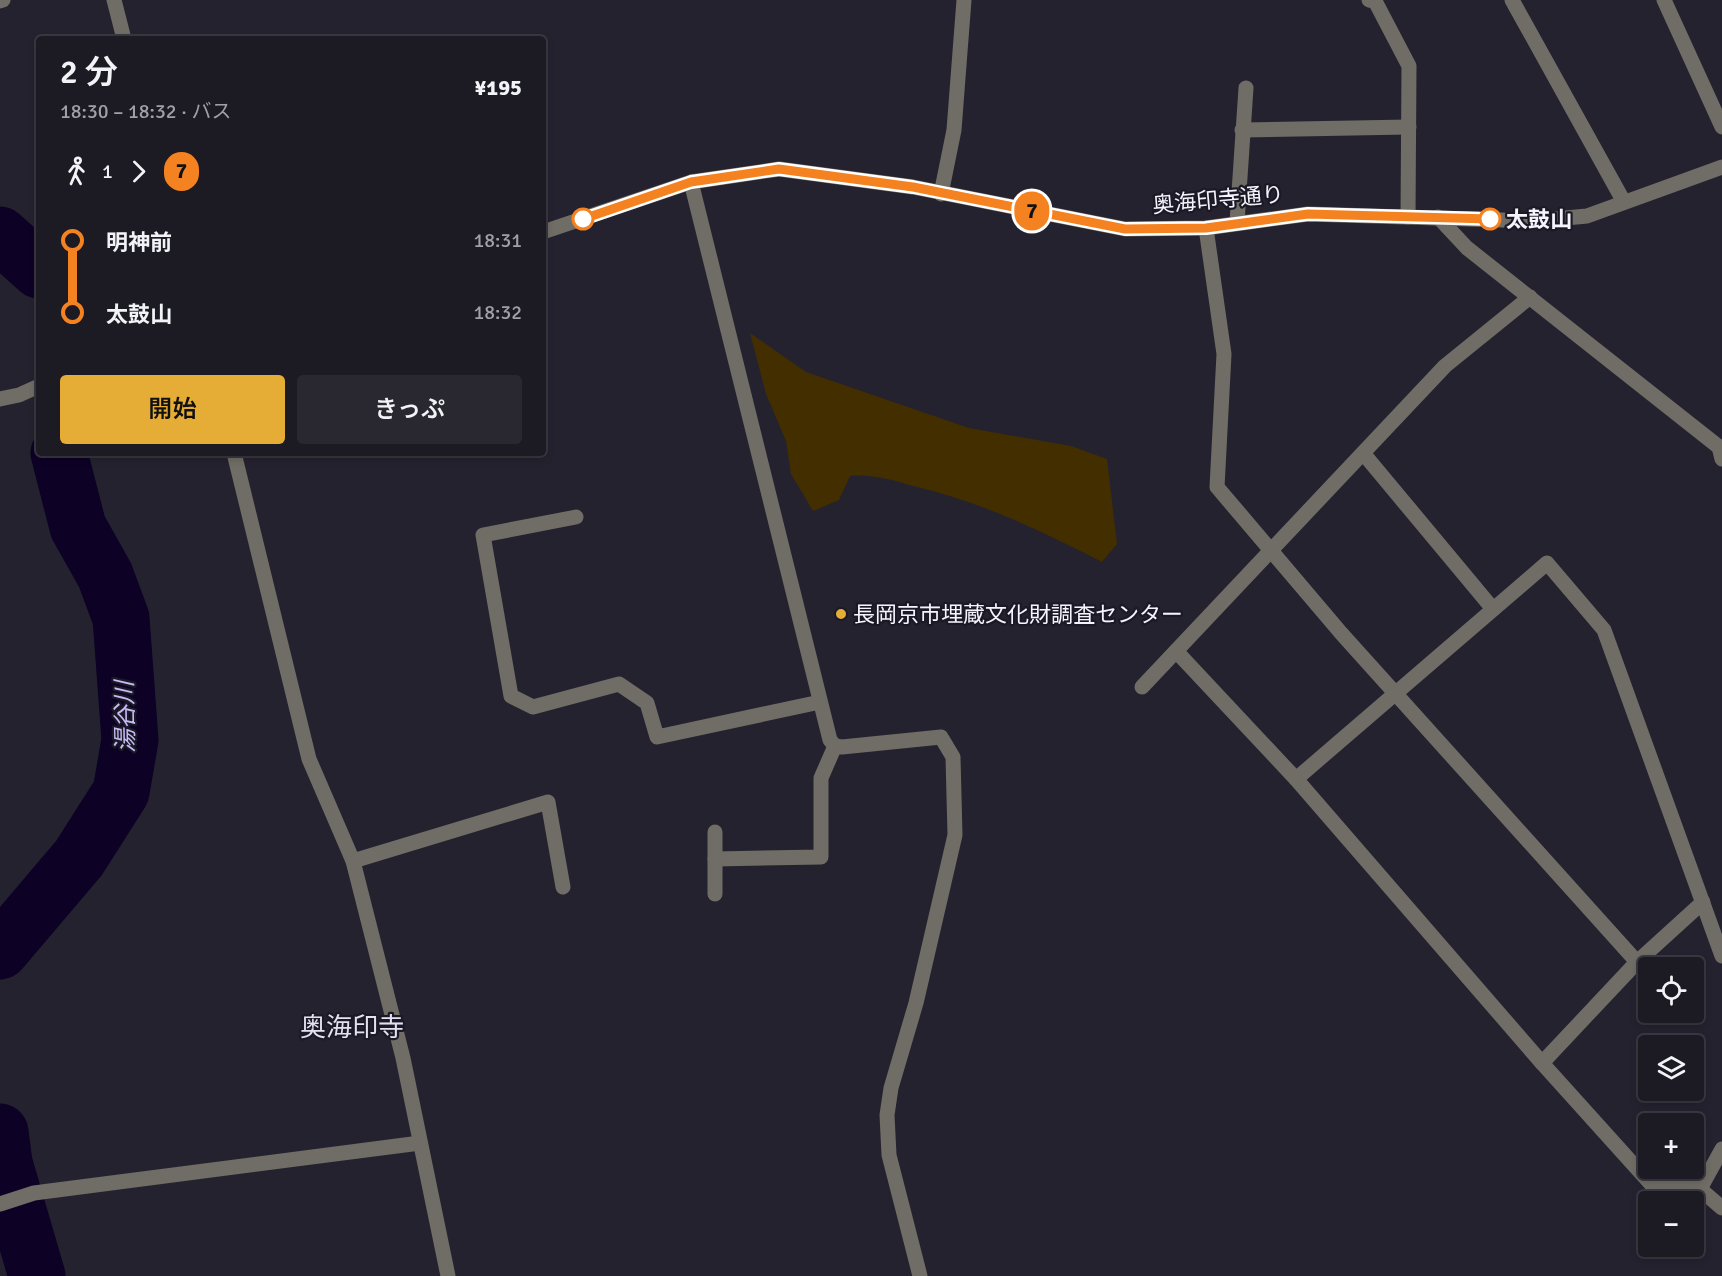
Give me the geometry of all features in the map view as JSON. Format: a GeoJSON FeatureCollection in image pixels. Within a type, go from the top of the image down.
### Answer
{"type":"FeatureCollection","features":[{"type":"Feature","properties":{"kind":"street"},"geometry":{"type":"LineString","coordinates":[[114,0],[123,36]]}},
{"type":"Feature","properties":{"kind":"street"},"geometry":{"type":"LineString","coordinates":[[941,195],[954,130],[964,0]]}},
{"type":"Feature","properties":{"kind":"street"},"geometry":{"type":"LineString","coordinates":[[1369,0],[1375,2],[1409,66],[1408,217]]}},
{"type":"Feature","properties":{"kind":"street"},"geometry":{"type":"LineString","coordinates":[[1512,0],[1624,202]]}},
{"type":"Feature","properties":{"kind":"street"},"geometry":{"type":"LineString","coordinates":[[1664,0],[1722,127]]}},
{"type":"Feature","properties":{"kind":"street"},"geometry":{"type":"LineString","coordinates":[[1237,222],[1246,88]]}},
{"type":"Feature","properties":{"kind":"street"},"geometry":{"type":"LineString","coordinates":[[1242,130],[1408,126]]}},
{"type":"Feature","properties":{"kind":"street","name":"奥海印寺通り"},"geometry":{"type":"LineString","coordinates":[[546,231],[691,182],[779,169],[913,187],[941,195],[1125,229],[1206,228],[1308,214],[1534,221],[1587,216],[1722,167]]}},
{"type":"Feature","properties":{"kind":"street"},"geometry":{"type":"LineString","coordinates":[[691,182],[820,702],[830,740],[835,746]]}},
{"type":"Feature","properties":{"kind":"street"},"geometry":{"type":"LineString","coordinates":[[1438,217],[1467,248],[1719,447],[1722,459]]}},
{"type":"Feature","properties":{"kind":"street"},"geometry":{"type":"LineString","coordinates":[[1206,228],[1224,354],[1217,487],[1395,693],[1636,962]]}},
{"type":"Feature","properties":{"kind":"street"},"geometry":{"type":"LineString","coordinates":[[1142,687],[1444,366],[1530,297]]}},
{"type":"Feature","properties":{"kind":"street"},"geometry":{"type":"LineString","coordinates":[[0,399],[19,395],[36,387]]}},
{"type":"Feature","properties":{"kind":"street"},"geometry":{"type":"LineString","coordinates":[[1362,453],[1493,609]]}},
{"type":"Feature","properties":{"kind":"street"},"geometry":{"type":"LineString","coordinates":[[235,456],[309,759],[353,861],[403,1058],[448,1276]]}},
{"type":"Feature","properties":{"kind":"street"},"geometry":{"type":"LineString","coordinates":[[576,517],[483,535],[511,696],[533,707],[619,684],[647,703],[657,736],[820,702]]}},
{"type":"Feature","properties":{"kind":"street"},"geometry":{"type":"LineString","coordinates":[[1296,779],[1547,563],[1604,630],[1722,956]]}},
{"type":"Feature","properties":{"kind":"street"},"geometry":{"type":"LineString","coordinates":[[1176,651],[1296,779],[1542,1063],[1651,1184],[1700,1189],[1722,1208]]}},
{"type":"Feature","properties":{"kind":"street"},"geometry":{"type":"LineString","coordinates":[[835,746],[941,737],[953,757],[955,835],[916,1003],[891,1088],[887,1115],[889,1155],[920,1276]]}},
{"type":"Feature","properties":{"kind":"street"},"geometry":{"type":"LineString","coordinates":[[715,859],[821,857],[821,778],[835,746]]}},
{"type":"Feature","properties":{"kind":"street"},"geometry":{"type":"LineString","coordinates":[[353,861],[548,802],[563,887]]}},
{"type":"Feature","properties":{"kind":"street"},"geometry":{"type":"LineString","coordinates":[[715,832],[715,894]]}},
{"type":"Feature","properties":{"kind":"street"},"geometry":{"type":"LineString","coordinates":[[1542,1063],[1636,962],[1703,902]]}},
{"type":"Feature","properties":{"kind":"street"},"geometry":{"type":"LineString","coordinates":[[2,1202],[34,1193],[420,1143]]}},
{"type":"Feature","properties":{"kind":"street"},"geometry":{"type":"LineString","coordinates":[[1700,1189],[1722,1149]]}},
{"type":"Feature","properties":{"kind":"shaded area"},"geometry":{"type":"Polygon","coordinates":[[[750,333],[806,372],[969,428],[1071,446],[1107,459],[1117,544],[1102,562],[1033,528],[963,500],[874,477],[850,476],[839,500],[813,511],[791,474],[786,441],[766,394],[750,333]]]}},
{"type":"Feature","properties":{"kind":"waterway","name":"湯谷川"},"geometry":{"type":"LineString","coordinates":[[0,235],[36,267]]}},
{"type":"Feature","properties":{"kind":"waterway","name":"湯谷川"},"geometry":{"type":"LineString","coordinates":[[0,951],[79,858],[121,792],[130,740],[121,618],[105,575],[78,527],[60,456]]}},
{"type":"Feature","properties":{"kind":"waterway","name":"湯谷川"},"geometry":{"type":"LineString","coordinates":[[0,1132],[4,1163],[37,1276]]}},
{"type":"Feature","properties":{"kind":"bus line","name":"7"},"geometry":{"type":"LineString","coordinates":[[583,219],[691,182],[779,169],[913,187],[941,195],[1125,229],[1206,228],[1308,214],[1490,219]]}},
{"type":"Feature","properties":{"kind":"place","name":"太鼓山"},"geometry":{"type":"Point","coordinates":[1490,219]}},
{"type":"Feature","properties":{"kind":"place","name":"長岡京市埋蔵文化財調査センター"},"geometry":{"type":"Point","coordinates":[841,614]}},
{"type":"Feature","properties":{"kind":"district","name":"奥海印寺"},"geometry":{"type":"Point","coordinates":[352,1027]}}]}
